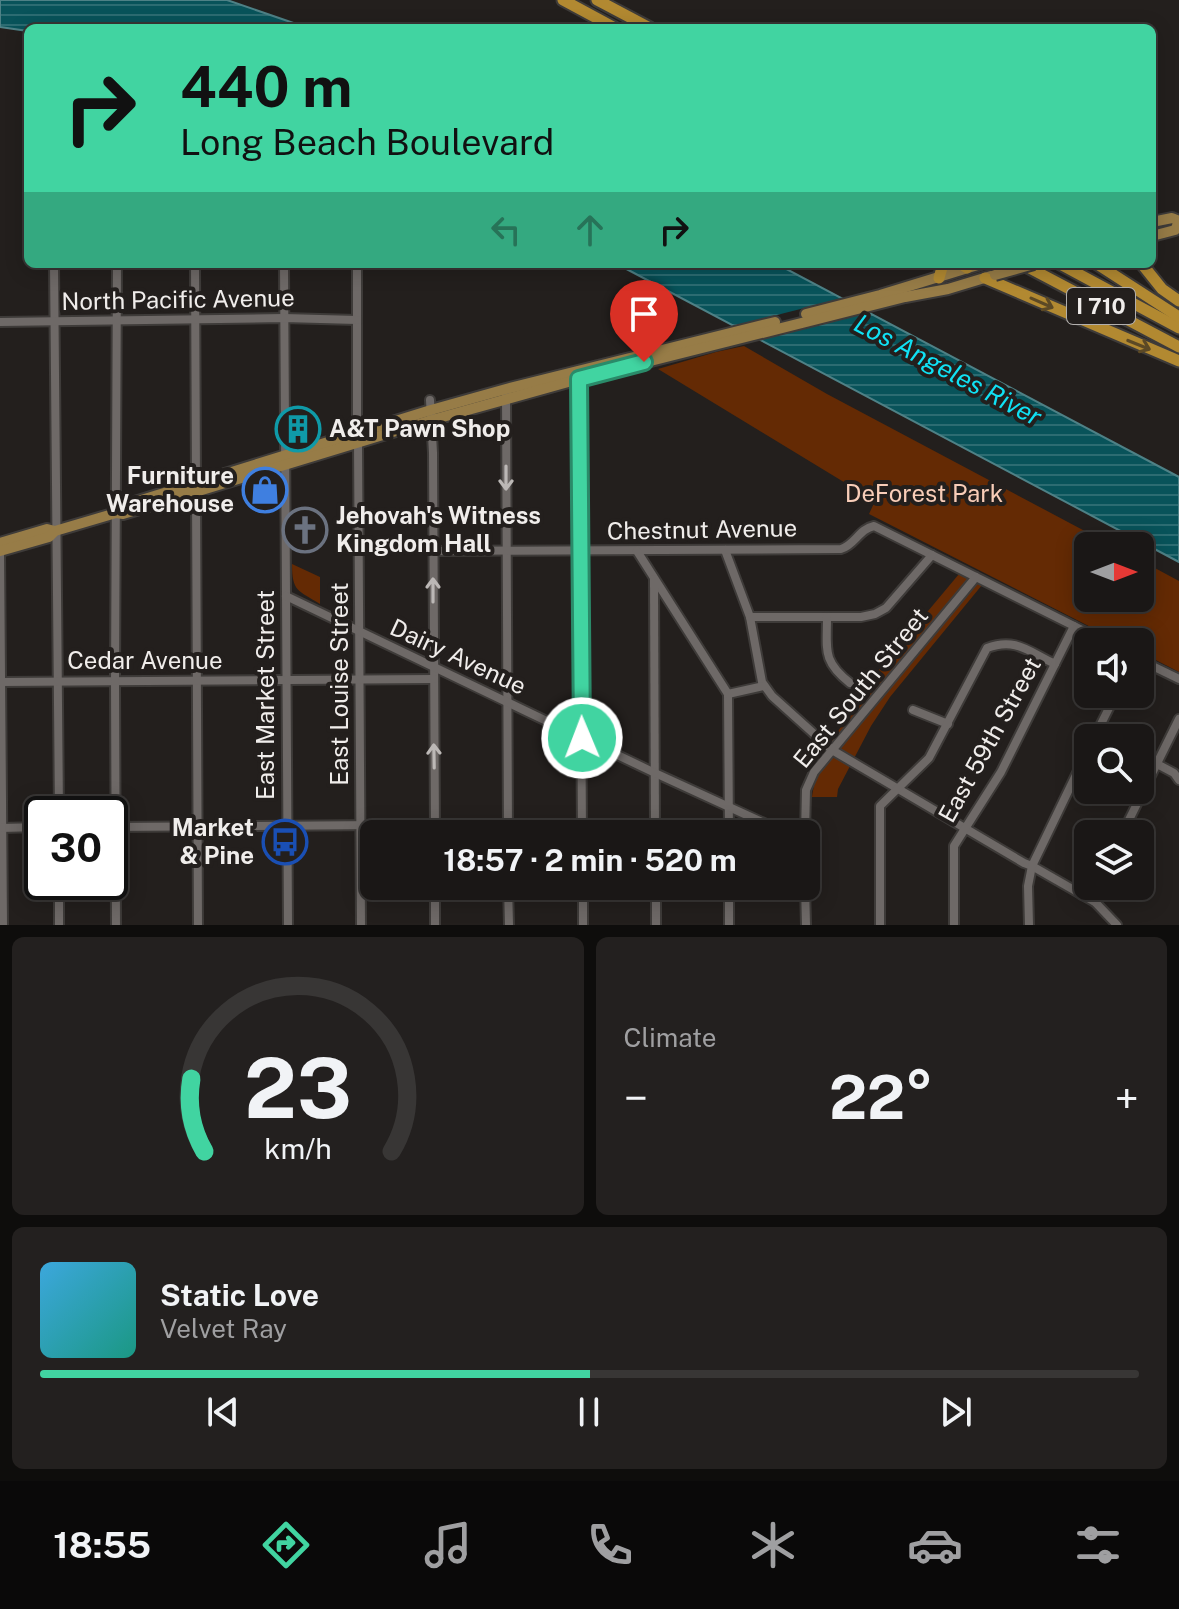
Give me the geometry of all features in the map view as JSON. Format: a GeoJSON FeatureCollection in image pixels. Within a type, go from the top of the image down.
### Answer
{"type":"FeatureCollection","features":[{"type":"Feature","properties":{"kind":"highway"},"geometry":{"type":"LineString","coordinates":[[563,0],[608,24]]}},
{"type":"Feature","properties":{"kind":"highway"},"geometry":{"type":"LineString","coordinates":[[597,0],[642,24]]}},
{"type":"Feature","properties":{"kind":"highway"},"geometry":{"type":"LineString","coordinates":[[939,278],[942,268]]}},
{"type":"Feature","properties":{"kind":"highway","name":"I 710"},"geometry":{"type":"LineString","coordinates":[[1030,268],[1179,347]]}},
{"type":"Feature","properties":{"kind":"highway","name":"I 710"},"geometry":{"type":"LineString","coordinates":[[1067,268],[1179,328]]}},
{"type":"Feature","properties":{"kind":"highway"},"geometry":{"type":"LineString","coordinates":[[1103,268],[1179,317]]}},
{"type":"Feature","properties":{"kind":"highway"},"geometry":{"type":"LineString","coordinates":[[1145,268],[1162,289],[1179,301]]}},
{"type":"Feature","properties":{"kind":"highway"},"geometry":{"type":"LineString","coordinates":[[990,276],[1179,361]]}},
{"type":"Feature","properties":{"kind":"main road"},"geometry":{"type":"LineString","coordinates":[[1156,221],[1172,218],[1179,221],[1175,230],[1156,235]]}},
{"type":"Feature","properties":{"kind":"main road"},"geometry":{"type":"LineString","coordinates":[[881,299],[960,268]]}},
{"type":"Feature","properties":{"kind":"main road"},"geometry":{"type":"LineString","coordinates":[[969,268],[990,276]]}},
{"type":"Feature","properties":{"kind":"main road"},"geometry":{"type":"LineString","coordinates":[[0,551],[116,513],[122,506],[284,460],[431,410],[506,394],[881,299],[948,289],[1019,268]]}},
{"type":"Feature","properties":{"kind":"main road"},"geometry":{"type":"LineString","coordinates":[[0,543],[47,529],[55,531]]}},
{"type":"Feature","properties":{"kind":"street"},"geometry":{"type":"LineString","coordinates":[[54,268],[59,796]]}},
{"type":"Feature","properties":{"kind":"street"},"geometry":{"type":"LineString","coordinates":[[113,796],[117,268]]}},
{"type":"Feature","properties":{"kind":"street"},"geometry":{"type":"LineString","coordinates":[[195,268],[198,925]]}},
{"type":"Feature","properties":{"kind":"street","name":"East Market Street"},"geometry":{"type":"LineString","coordinates":[[284,268],[288,925]]}},
{"type":"Feature","properties":{"kind":"street","name":"East Louise Street"},"geometry":{"type":"LineString","coordinates":[[357,268],[360,820]]}},
{"type":"Feature","properties":{"kind":"street","name":"North Pacific Avenue"},"geometry":{"type":"LineString","coordinates":[[0,322],[284,318],[357,320]]}},
{"type":"Feature","properties":{"kind":"street"},"geometry":{"type":"LineString","coordinates":[[579,375],[582,820]]}},
{"type":"Feature","properties":{"kind":"street"},"geometry":{"type":"LineString","coordinates":[[506,394],[508,820]]}},
{"type":"Feature","properties":{"kind":"street"},"geometry":{"type":"LineString","coordinates":[[431,410],[435,820]]}},
{"type":"Feature","properties":{"kind":"street","name":"Chestnut Avenue"},"geometry":{"type":"LineString","coordinates":[[433,551],[841,549],[851,544],[866,528],[874,526],[932,555]]}},
{"type":"Feature","properties":{"kind":"street"},"geometry":{"type":"LineString","coordinates":[[725,550],[750,617],[764,686],[832,750],[1095,902],[1117,925]]}},
{"type":"Feature","properties":{"kind":"street"},"geometry":{"type":"LineString","coordinates":[[0,551],[3,925]]}},
{"type":"Feature","properties":{"kind":"street"},"geometry":{"type":"LineString","coordinates":[[637,551],[728,694],[728,820]]}},
{"type":"Feature","properties":{"kind":"street"},"geometry":{"type":"LineString","coordinates":[[750,617],[861,617],[881,612],[932,555],[1078,628]]}},
{"type":"Feature","properties":{"kind":"street","name":"East South Street"},"geometry":{"type":"LineString","coordinates":[[805,820],[806,790],[814,772],[976,577]]}},
{"type":"Feature","properties":{"kind":"street"},"geometry":{"type":"LineString","coordinates":[[654,579],[655,820]]}},
{"type":"Feature","properties":{"kind":"street","name":"Dairy Avenue"},"geometry":{"type":"LineString","coordinates":[[286,596],[757,820]]}},
{"type":"Feature","properties":{"kind":"street"},"geometry":{"type":"LineString","coordinates":[[827,617],[828,658],[834,669],[850,683]]}},
{"type":"Feature","properties":{"kind":"street","name":"East 59th Street"},"geometry":{"type":"LineString","coordinates":[[954,925],[954,846],[1001,772],[1074,626]]}},
{"type":"Feature","properties":{"kind":"street"},"geometry":{"type":"LineString","coordinates":[[880,925],[880,806],[929,758],[987,648],[1011,643],[1055,664]]}},
{"type":"Feature","properties":{"kind":"street"},"geometry":{"type":"LineString","coordinates":[[1154,667],[1179,679]]}},
{"type":"Feature","properties":{"kind":"street","name":"Cedar Avenue"},"geometry":{"type":"LineString","coordinates":[[1,682],[434,679]]}},
{"type":"Feature","properties":{"kind":"street"},"geometry":{"type":"LineString","coordinates":[[728,694],[764,686]]}},
{"type":"Feature","properties":{"kind":"street"},"geometry":{"type":"LineString","coordinates":[[913,710],[948,724]]}},
{"type":"Feature","properties":{"kind":"street"},"geometry":{"type":"LineString","coordinates":[[1129,820],[1179,719]]}},
{"type":"Feature","properties":{"kind":"street"},"geometry":{"type":"LineString","coordinates":[[1157,764],[1174,773],[1179,780]]}},
{"type":"Feature","properties":{"kind":"street"},"geometry":{"type":"LineString","coordinates":[[1029,925],[1028,886],[1032,866],[1074,779]]}},
{"type":"Feature","properties":{"kind":"street"},"geometry":{"type":"LineString","coordinates":[[128,827],[360,825]]}},
{"type":"Feature","properties":{"kind":"street"},"geometry":{"type":"LineString","coordinates":[[1,828],[24,827]]}},
{"type":"Feature","properties":{"kind":"street"},"geometry":{"type":"LineString","coordinates":[[59,900],[59,925]]}},
{"type":"Feature","properties":{"kind":"street"},"geometry":{"type":"LineString","coordinates":[[115,900],[116,925]]}},
{"type":"Feature","properties":{"kind":"street","name":"East Louise Street"},"geometry":{"type":"LineString","coordinates":[[361,900],[361,925]]}},
{"type":"Feature","properties":{"kind":"street"},"geometry":{"type":"LineString","coordinates":[[435,900],[435,925]]}},
{"type":"Feature","properties":{"kind":"street"},"geometry":{"type":"LineString","coordinates":[[508,900],[509,925]]}},
{"type":"Feature","properties":{"kind":"street"},"geometry":{"type":"LineString","coordinates":[[583,900],[583,925]]}},
{"type":"Feature","properties":{"kind":"street"},"geometry":{"type":"LineString","coordinates":[[656,900],[656,925]]}},
{"type":"Feature","properties":{"kind":"street"},"geometry":{"type":"LineString","coordinates":[[729,900],[729,925]]}},
{"type":"Feature","properties":{"kind":"street"},"geometry":{"type":"LineString","coordinates":[[805,900],[806,925]]}},
{"type":"Feature","properties":{"kind":"green space","name":"DeForest Park"},"geometry":{"type":"Polygon","coordinates":[[[744,346],[827,394],[1087,532],[1074,532],[1074,612],[1154,612],[1154,568],[1179,581],[1179,672],[1154,659],[1154,628],[1093,628],[869,514],[875,501],[658,369],[744,346]]]}},
{"type":"Feature","properties":{"kind":"green space"},"geometry":{"type":"Polygon","coordinates":[[[292,564],[320,577],[320,604],[301,593],[295,585],[292,564]]]}},
{"type":"Feature","properties":{"kind":"green space"},"geometry":{"type":"Polygon","coordinates":[[[959,574],[982,585],[890,697],[871,726],[838,789],[837,797],[812,797],[818,775],[832,758],[831,743],[867,684],[959,574]]]}},
{"type":"Feature","properties":{"kind":"water"},"geometry":{"type":"Polygon","coordinates":[[[0,0],[227,0],[296,24],[24,24],[24,30],[0,27],[0,0]]]}},
{"type":"Feature","properties":{"kind":"water","name":"Los Angeles River"},"geometry":{"type":"Polygon","coordinates":[[[625,268],[785,268],[1179,477],[1179,562],[1154,549],[1154,532],[1122,532],[625,268]]]}},
{"type":"Feature","properties":{"kind":"pier"},"geometry":{"type":"Polygon","coordinates":[[[848,297],[875,311],[755,341],[729,327],[848,297]]]}},
{"type":"Feature","properties":{"kind":"place","name":"A&T Pawn Shop"},"geometry":{"type":"Point","coordinates":[298,429]}},
{"type":"Feature","properties":{"kind":"place","name":"Furniture Warehouse"},"geometry":{"type":"Point","coordinates":[265,490]}},
{"type":"Feature","properties":{"kind":"place","name":"Jehovah's Witness Kingdom Hall"},"geometry":{"type":"Point","coordinates":[305,530]}},
{"type":"Feature","properties":{"kind":"place","name":"Market & Pine"},"geometry":{"type":"Point","coordinates":[285,842]}},
{"type":"Feature","properties":{"kind":"route"},"geometry":{"type":"LineString","coordinates":[[582,738],[579,379],[644,362]]}}]}
